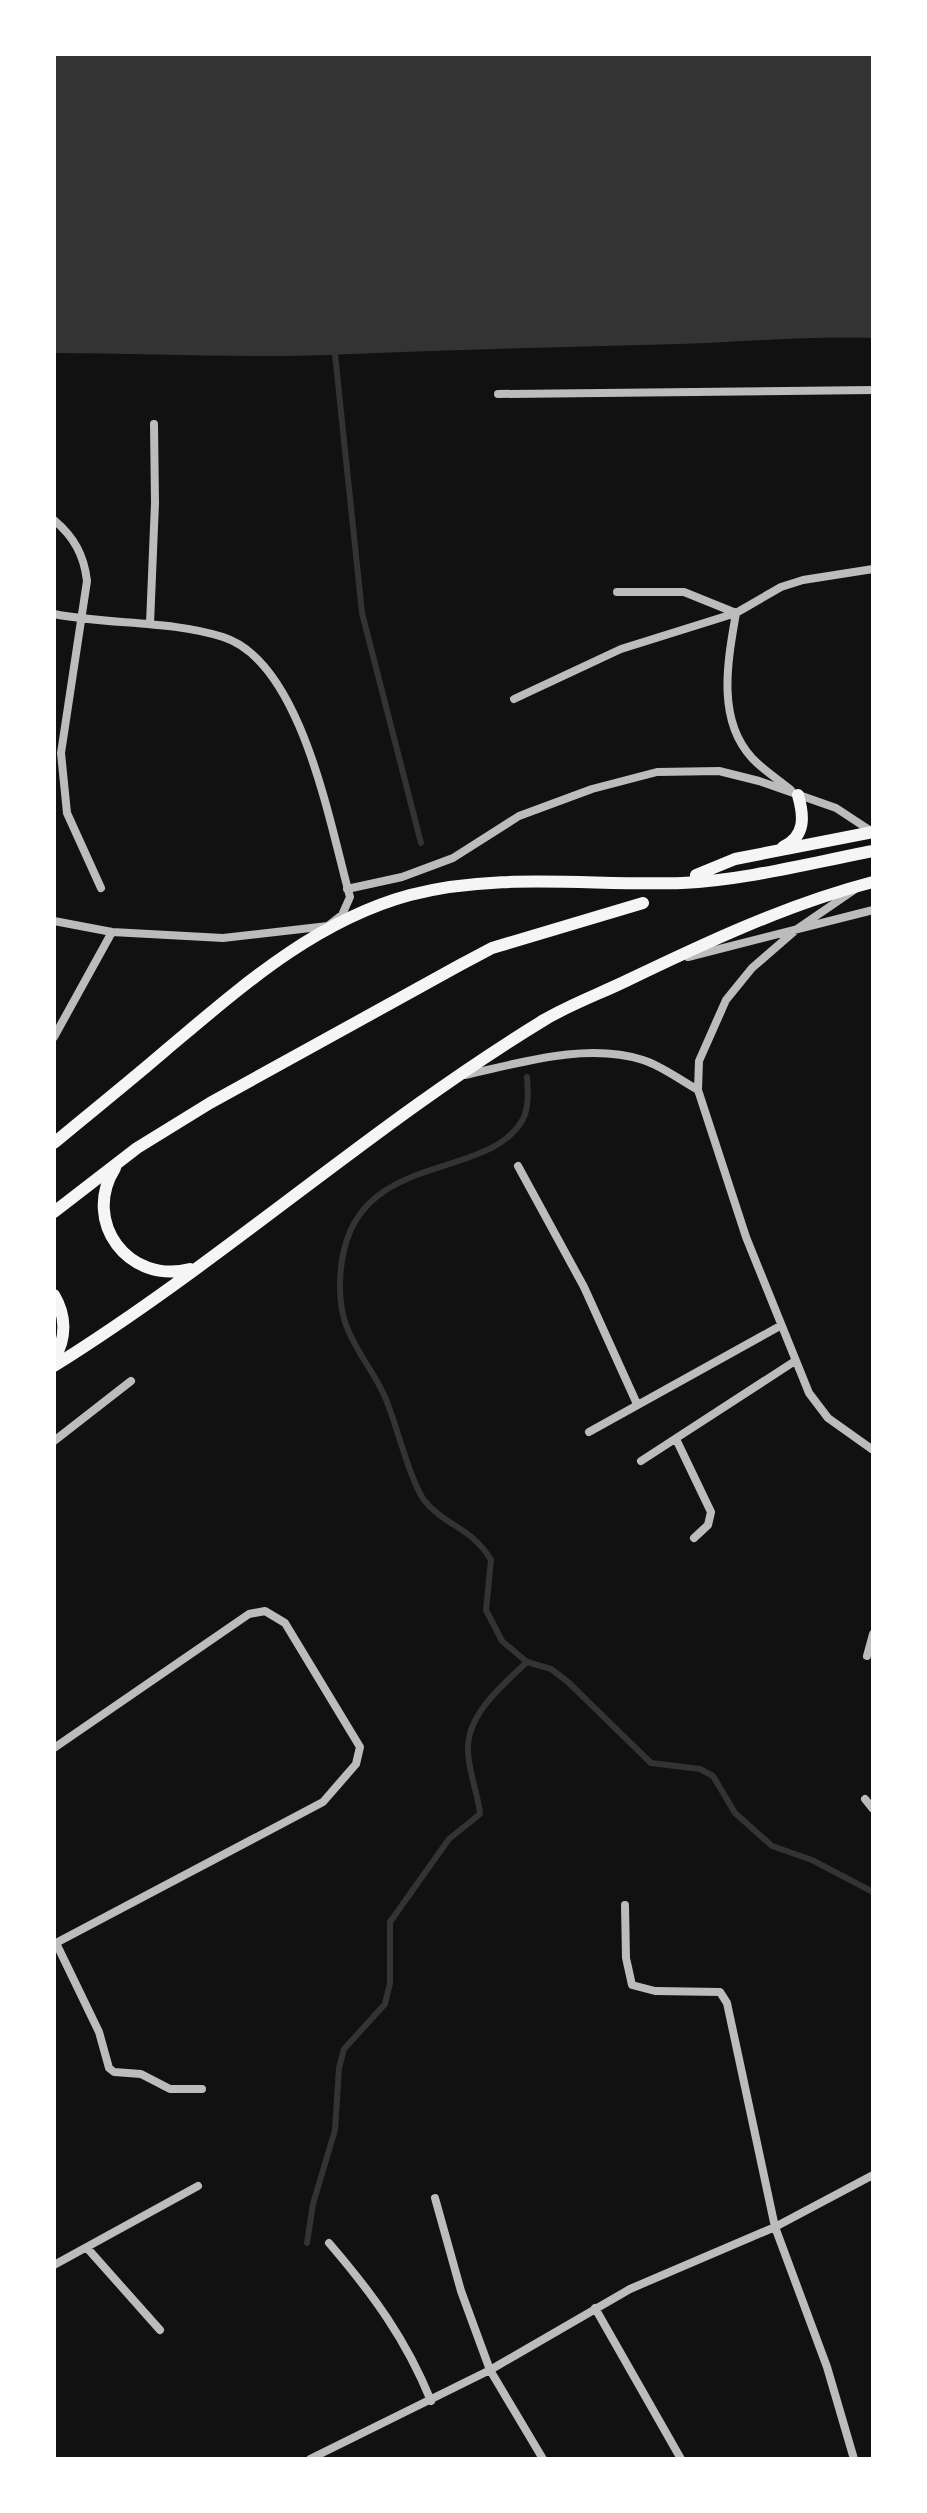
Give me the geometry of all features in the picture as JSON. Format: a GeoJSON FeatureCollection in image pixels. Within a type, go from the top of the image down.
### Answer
{"type":"FeatureCollection","features":[{"type":"Feature","properties":{"kind":"main road"},"geometry":{"type":"LineString","coordinates":[[774,852],[790,844],[801,831],[803,814],[798,795]]}},
{"type":"Feature","properties":{"kind":"main road"},"geometry":{"type":"LineString","coordinates":[[696,875],[735,859],[873,832]]}},
{"type":"Feature","properties":{"kind":"main road"},"geometry":{"type":"LineString","coordinates":[[54,1143],[279,959],[319,932],[365,910],[410,895],[502,882],[701,882],[873,851]]}},
{"type":"Feature","properties":{"kind":"main road"},"geometry":{"type":"LineString","coordinates":[[54,1366],[118,1326],[379,1131],[546,1018],[664,963],[805,904],[867,883]]}},
{"type":"Feature","properties":{"kind":"main road"},"geometry":{"type":"LineString","coordinates":[[54,1212],[129,1154],[210,1103],[492,948],[643,903]]}},
{"type":"Feature","properties":{"kind":"main road"},"geometry":{"type":"LineString","coordinates":[[129,1154],[114,1170],[103,1200],[105,1221],[119,1249],[145,1268],[166,1272],[188,1270],[207,1261]]}},
{"type":"Feature","properties":{"kind":"main road"},"geometry":{"type":"LineString","coordinates":[[54,1295],[64,1325],[61,1344],[54,1359]]}},
{"type":"Feature","properties":{"kind":"street"},"geometry":{"type":"LineString","coordinates":[[498,394],[846,394],[873,390]]}},
{"type":"Feature","properties":{"kind":"street"},"geometry":{"type":"LineString","coordinates":[[150,624],[154,424]]}},
{"type":"Feature","properties":{"kind":"street"},"geometry":{"type":"LineString","coordinates":[[54,520],[80,551],[85,567],[82,619],[61,753],[62,782],[67,813],[101,888]]}},
{"type":"Feature","properties":{"kind":"street"},"geometry":{"type":"LineString","coordinates":[[514,699],[621,649],[736,613],[781,587],[803,580],[873,569]]}},
{"type":"Feature","properties":{"kind":"street"},"geometry":{"type":"LineString","coordinates":[[617,592],[684,592],[736,613]]}},
{"type":"Feature","properties":{"kind":"street"},"geometry":{"type":"LineString","coordinates":[[736,613],[727,665],[734,731],[752,758],[798,795]]}},
{"type":"Feature","properties":{"kind":"street"},"geometry":{"type":"LineString","coordinates":[[54,614],[150,624],[242,644],[271,673],[290,701],[302,731],[347,889],[348,906],[328,926],[223,938],[112,932],[54,921]]}},
{"type":"Feature","properties":{"kind":"street"},"geometry":{"type":"LineString","coordinates":[[347,889],[402,877],[453,858],[519,816],[592,789],[657,772],[719,771],[759,781],[836,808],[873,832]]}},
{"type":"Feature","properties":{"kind":"street"},"geometry":{"type":"LineString","coordinates":[[867,883],[797,929],[752,968],[726,1000],[699,1061],[698,1090],[780,1326],[809,1393],[828,1418],[873,1450]]}},
{"type":"Feature","properties":{"kind":"street"},"geometry":{"type":"LineString","coordinates":[[664,963],[873,910]]}},
{"type":"Feature","properties":{"kind":"street"},"geometry":{"type":"LineString","coordinates":[[54,1037],[112,932]]}},
{"type":"Feature","properties":{"kind":"street"},"geometry":{"type":"LineString","coordinates":[[463,1075],[559,1057],[621,1055],[646,1061],[698,1090]]}},
{"type":"Feature","properties":{"kind":"street"},"geometry":{"type":"LineString","coordinates":[[518,1166],[584,1287],[637,1404]]}},
{"type":"Feature","properties":{"kind":"street"},"geometry":{"type":"LineString","coordinates":[[589,1432],[780,1326]]}},
{"type":"Feature","properties":{"kind":"street"},"geometry":{"type":"LineString","coordinates":[[641,1461],[795,1361]]}},
{"type":"Feature","properties":{"kind":"street"},"geometry":{"type":"LineString","coordinates":[[54,1441],[131,1381]]}},
{"type":"Feature","properties":{"kind":"street"},"geometry":{"type":"LineString","coordinates":[[676,1439],[711,1512],[708,1525],[694,1538]]}},
{"type":"Feature","properties":{"kind":"street"},"geometry":{"type":"LineString","coordinates":[[54,1748],[249,1614],[265,1611],[285,1623],[357,1740],[360,1755],[349,1774],[323,1802],[55,1944],[99,2032],[109,2068],[114,2072],[141,2074],[170,2089],[202,2089]]}},
{"type":"Feature","properties":{"kind":"street"},"geometry":{"type":"LineString","coordinates":[[867,1656],[873,1634]]}},
{"type":"Feature","properties":{"kind":"street"},"geometry":{"type":"LineString","coordinates":[[865,1799],[873,1809]]}},
{"type":"Feature","properties":{"kind":"street"},"geometry":{"type":"LineString","coordinates":[[625,1905],[626,1958],[632,1985],[655,1991],[720,1992],[727,2003],[775,2227],[827,2367],[854,2459]]}},
{"type":"Feature","properties":{"kind":"street"},"geometry":{"type":"LineString","coordinates":[[310,2459],[490,2370],[630,2289],[775,2227],[873,2175]]}},
{"type":"Feature","properties":{"kind":"street"},"geometry":{"type":"LineString","coordinates":[[54,2265],[198,2186]]}},
{"type":"Feature","properties":{"kind":"street"},"geometry":{"type":"LineString","coordinates":[[435,2198],[461,2291],[490,2370],[543,2459]]}},
{"type":"Feature","properties":{"kind":"street"},"geometry":{"type":"LineString","coordinates":[[329,2243],[357,2276],[411,2353],[431,2401]]}},
{"type":"Feature","properties":{"kind":"street"},"geometry":{"type":"LineString","coordinates":[[88,2249],[160,2330]]}},
{"type":"Feature","properties":{"kind":"street"},"geometry":{"type":"LineString","coordinates":[[595,2308],[681,2459]]}},
{"type":"Feature","properties":{"kind":"shaded area"},"geometry":{"type":"Polygon","coordinates":[[[54,54],[873,54],[873,338],[314,355],[54,353],[54,54]]]}},
{"type":"Feature","properties":{"kind":"waterway"},"geometry":{"type":"LineString","coordinates":[[335,354],[362,613],[421,843]]}},
{"type":"Feature","properties":{"kind":"waterway"},"geometry":{"type":"LineString","coordinates":[[527,1077],[525,1114],[507,1138],[484,1151],[402,1181],[377,1196],[357,1218],[344,1250],[340,1276],[341,1305],[349,1332],[385,1397],[424,1500],[440,1516],[475,1540],[491,1560],[486,1610],[502,1641],[527,1662],[551,1669],[568,1682],[651,1763],[700,1769],[713,1776],[735,1813],[772,1846],[812,1860],[873,1892]]}},
{"type":"Feature","properties":{"kind":"waterway"},"geometry":{"type":"LineString","coordinates":[[307,2243],[313,2204],[335,2130],[339,2068],[344,2049],[385,2004],[390,1983],[390,1922],[449,1839],[480,1814],[469,1764],[470,1734],[489,1700],[527,1662]]}}]}
